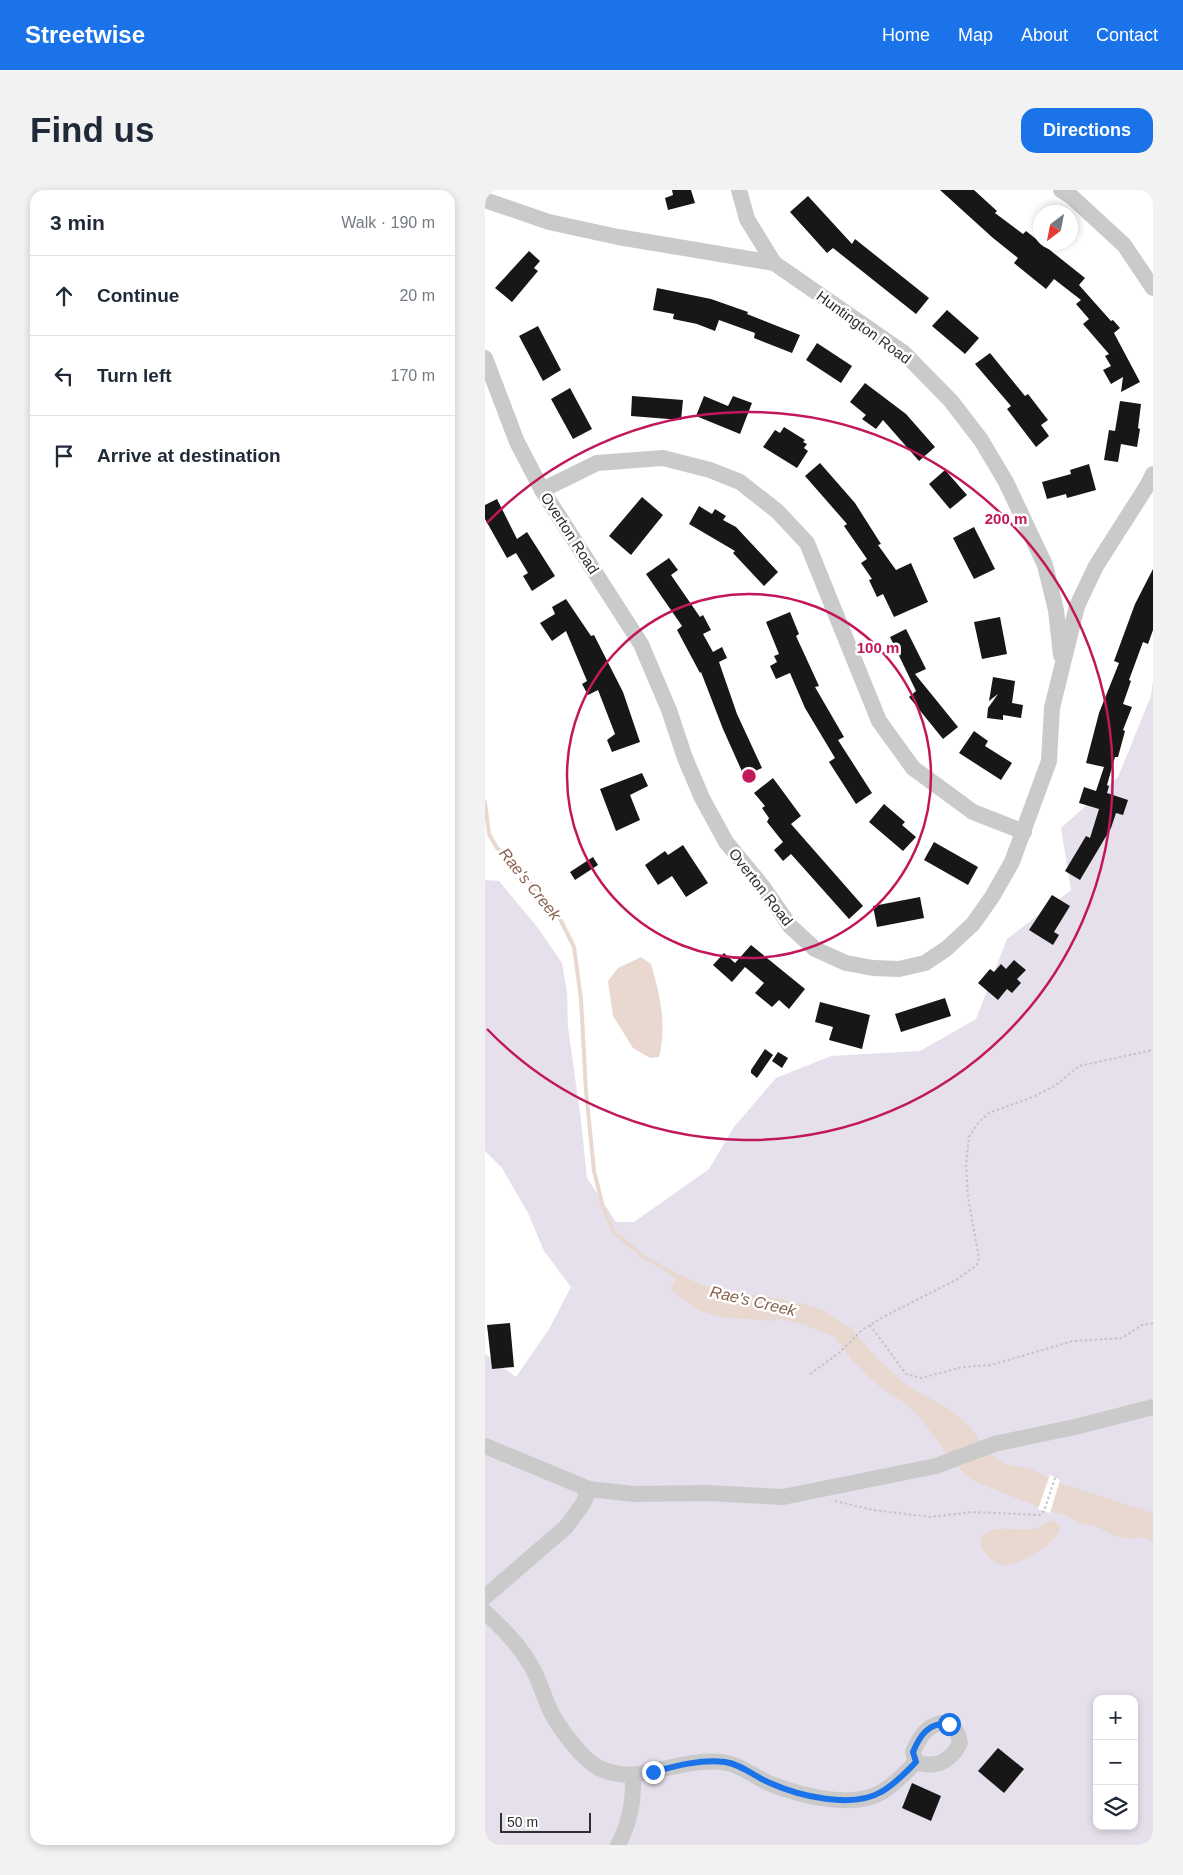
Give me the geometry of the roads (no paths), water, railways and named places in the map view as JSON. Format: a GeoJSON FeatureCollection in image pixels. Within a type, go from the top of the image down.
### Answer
{"type":"FeatureCollection","features":[{"type":"Feature","properties":{"kind":"street"},"geometry":{"type":"LineString","coordinates":[[739,190],[747,219],[774,263]]}},
{"type":"Feature","properties":{"kind":"street"},"geometry":{"type":"LineString","coordinates":[[1061,190],[1073,197],[1124,245],[1153,288]]}},
{"type":"Feature","properties":{"kind":"street","name":"Huntington Road"},"geometry":{"type":"LineString","coordinates":[[485,200],[549,222],[610,236],[774,263],[904,353],[951,401],[981,440],[1006,482],[1045,565],[1056,610],[1062,666]]}},
{"type":"Feature","properties":{"kind":"street","name":"Overton Road"},"geometry":{"type":"LineString","coordinates":[[485,358],[517,442],[542,490],[641,644],[669,710],[685,758],[702,798],[726,842],[763,887],[790,926],[815,949],[846,963],[873,968],[899,968],[925,963],[946,948],[973,924],[992,897],[1012,862],[1049,761],[1052,708],[1077,606],[1095,566],[1153,474]]}},
{"type":"Feature","properties":{"kind":"street"},"geometry":{"type":"LineString","coordinates":[[542,490],[597,463],[655,458],[663,458],[710,470],[740,482],[777,511],[807,543],[879,721],[913,768],[973,812],[1024,832]]}},
{"type":"Feature","properties":{"kind":"street"},"geometry":{"type":"LineString","coordinates":[[485,1446],[589,1489],[634,1494],[706,1493],[783,1497],[936,1466],[995,1444],[1075,1427],[1153,1407]]}},
{"type":"Feature","properties":{"kind":"street"},"geometry":{"type":"LineString","coordinates":[[485,1598],[566,1528],[583,1504],[589,1489]]}},
{"type":"Feature","properties":{"kind":"street"},"geometry":{"type":"LineString","coordinates":[[485,1612],[521,1649],[532,1666],[551,1711],[569,1740],[597,1767],[622,1775],[633,1775],[680,1765],[725,1762],[770,1783],[803,1794],[849,1800],[870,1797],[883,1792],[916,1762]]}},
{"type":"Feature","properties":{"kind":"street"},"geometry":{"type":"LineString","coordinates":[[618,1845],[628,1823],[634,1793],[633,1775]]}},
{"type":"Feature","properties":{"kind":"water"},"geometry":{"type":"Polygon","coordinates":[[[641,957],[651,964],[660,998],[662,1034],[659,1057],[650,1058],[633,1048],[613,1016],[608,981],[618,968],[641,957]]]}},
{"type":"Feature","properties":{"kind":"water"},"geometry":{"type":"Polygon","coordinates":[[[679,1274],[699,1284],[721,1290],[739,1294],[766,1296],[811,1306],[829,1314],[848,1328],[854,1326],[853,1331],[877,1358],[904,1383],[955,1413],[970,1427],[989,1452],[1000,1461],[1033,1470],[1062,1484],[1153,1513],[1153,1542],[1143,1537],[1131,1539],[1110,1534],[1095,1526],[1081,1524],[1067,1516],[976,1482],[967,1476],[949,1457],[920,1417],[908,1405],[880,1387],[870,1378],[851,1359],[835,1337],[805,1325],[777,1318],[775,1321],[734,1318],[704,1312],[692,1306],[670,1289],[679,1274]]]}},
{"type":"Feature","properties":{"kind":"water"},"geometry":{"type":"Polygon","coordinates":[[[1051,1520],[1060,1525],[1059,1531],[1054,1538],[1038,1552],[1010,1565],[996,1563],[989,1558],[980,1545],[982,1537],[986,1532],[1001,1529],[1034,1529],[1051,1520]]]}},
{"type":"Feature","properties":{"kind":"waterway","name":"Rae's Creek"},"geometry":{"type":"LineString","coordinates":[[485,802],[489,834],[497,848],[513,862],[559,917],[574,947],[581,999],[586,1091],[594,1171],[603,1207],[613,1231],[641,1255],[682,1279]]}}]}
